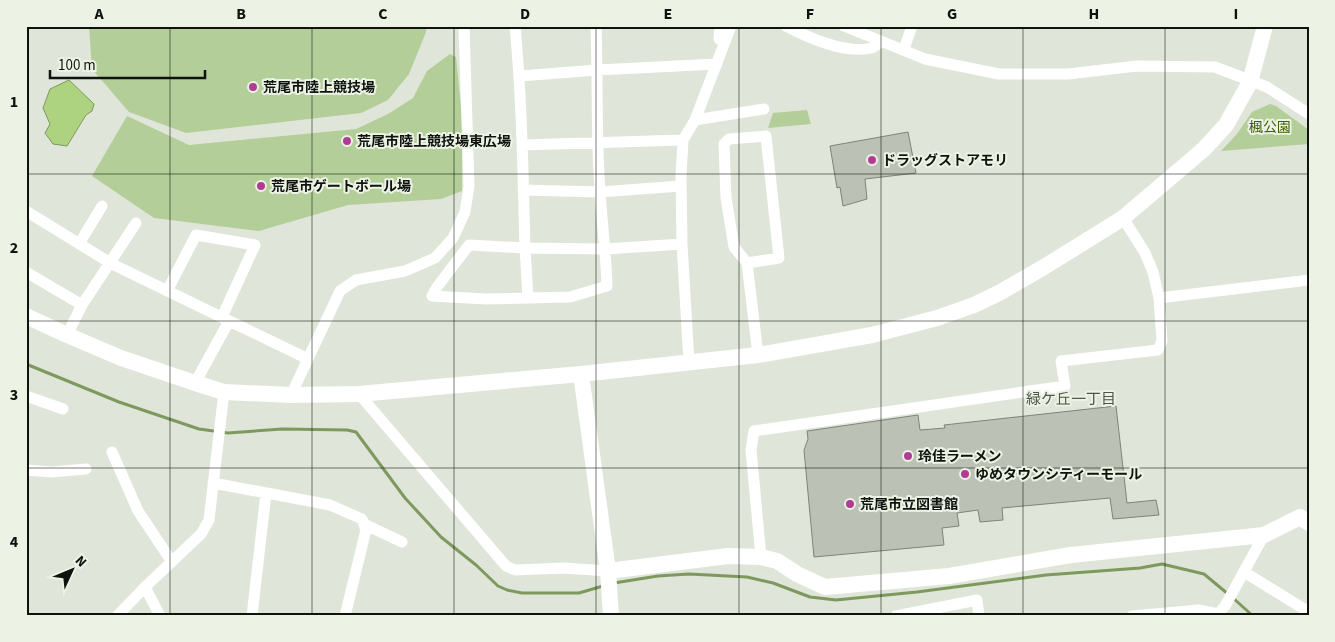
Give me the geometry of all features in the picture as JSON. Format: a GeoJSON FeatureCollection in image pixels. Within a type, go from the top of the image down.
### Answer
{"type":"FeatureCollection","features":[{"type":"Feature","properties":{"kind":"street"},"geometry":{"type":"LineString","coordinates":[[291,395],[340,292],[356,280],[405,271],[435,258],[453,238],[465,212],[469,186],[464,26]]}},
{"type":"Feature","properties":{"kind":"street"},"geometry":{"type":"LineString","coordinates":[[515,26],[520,76],[528,297]]}},
{"type":"Feature","properties":{"kind":"street"},"geometry":{"type":"LineString","coordinates":[[596,26],[600,192],[606,249],[607,286],[570,297],[486,299],[432,296],[469,245],[606,249],[682,244]]}},
{"type":"Feature","properties":{"kind":"street"},"geometry":{"type":"LineString","coordinates":[[720,26],[719,39],[725,40]]}},
{"type":"Feature","properties":{"kind":"street"},"geometry":{"type":"LineString","coordinates":[[689,362],[682,244],[681,186],[684,140],[695,120],[731,26]]}},
{"type":"Feature","properties":{"kind":"street"},"geometry":{"type":"LineString","coordinates":[[786,26],[805,36],[856,49],[873,48],[881,41]]}},
{"type":"Feature","properties":{"kind":"street"},"geometry":{"type":"LineString","coordinates":[[844,26],[926,59],[999,74],[1068,74],[1137,66],[1215,67],[1267,87],[1309,114]]}},
{"type":"Feature","properties":{"kind":"street"},"geometry":{"type":"LineString","coordinates":[[904,49],[912,26]]}},
{"type":"Feature","properties":{"kind":"street"},"geometry":{"type":"LineString","coordinates":[[26,316],[68,336],[140,365],[224,392],[291,395],[359,394],[758,356],[872,335],[937,318],[999,294],[1123,218],[1204,149],[1226,125],[1250,82],[1265,26]]}},
{"type":"Feature","properties":{"kind":"street"},"geometry":{"type":"LineString","coordinates":[[520,76],[717,64]]}},
{"type":"Feature","properties":{"kind":"street"},"geometry":{"type":"LineString","coordinates":[[695,120],[764,109]]}},
{"type":"Feature","properties":{"kind":"street"},"geometry":{"type":"LineString","coordinates":[[747,263],[779,258],[766,136],[729,139],[724,144],[726,198],[734,247],[747,263],[758,356]]}},
{"type":"Feature","properties":{"kind":"street"},"geometry":{"type":"LineString","coordinates":[[522,145],[684,140]]}},
{"type":"Feature","properties":{"kind":"street"},"geometry":{"type":"LineString","coordinates":[[523,190],[600,192],[681,186]]}},
{"type":"Feature","properties":{"kind":"street"},"geometry":{"type":"LineString","coordinates":[[79,244],[102,206]]}},
{"type":"Feature","properties":{"kind":"street"},"geometry":{"type":"LineString","coordinates":[[26,211],[110,263],[308,358]]}},
{"type":"Feature","properties":{"kind":"street"},"geometry":{"type":"LineString","coordinates":[[761,557],[751,450],[754,431],[1065,386],[1061,361],[1158,350],[1162,341],[1159,298],[1153,272],[1145,253],[1123,218]]}},
{"type":"Feature","properties":{"kind":"street"},"geometry":{"type":"LineString","coordinates":[[68,336],[82,305],[136,223]]}},
{"type":"Feature","properties":{"kind":"street"},"geometry":{"type":"LineString","coordinates":[[167,291],[196,235],[255,245],[225,319],[195,383]]}},
{"type":"Feature","properties":{"kind":"street"},"geometry":{"type":"LineString","coordinates":[[26,272],[82,305]]}},
{"type":"Feature","properties":{"kind":"street"},"geometry":{"type":"LineString","coordinates":[[1159,298],[1309,280]]}},
{"type":"Feature","properties":{"kind":"street"},"geometry":{"type":"LineString","coordinates":[[581,374],[608,573],[611,615]]}},
{"type":"Feature","properties":{"kind":"street"},"geometry":{"type":"LineString","coordinates":[[117,616],[145,586],[201,534],[209,520],[224,392]]}},
{"type":"Feature","properties":{"kind":"street"},"geometry":{"type":"LineString","coordinates":[[359,394],[506,566],[515,570],[564,568],[608,573],[728,556],[761,557],[777,561],[797,574],[825,587],[949,576],[1071,555],[1264,536],[1306,516]]}},
{"type":"Feature","properties":{"kind":"street"},"geometry":{"type":"LineString","coordinates":[[26,396],[63,409]]}},
{"type":"Feature","properties":{"kind":"street"},"geometry":{"type":"LineString","coordinates":[[112,452],[138,511],[172,562]]}},
{"type":"Feature","properties":{"kind":"street"},"geometry":{"type":"LineString","coordinates":[[26,470],[52,472],[86,469]]}},
{"type":"Feature","properties":{"kind":"street"},"geometry":{"type":"LineString","coordinates":[[213,483],[330,505],[362,519],[366,530],[345,616]]}},
{"type":"Feature","properties":{"kind":"street"},"geometry":{"type":"LineString","coordinates":[[252,616],[266,493]]}},
{"type":"Feature","properties":{"kind":"street"},"geometry":{"type":"LineString","coordinates":[[364,524],[402,542]]}},
{"type":"Feature","properties":{"kind":"street"},"geometry":{"type":"LineString","coordinates":[[1132,616],[1200,610],[1221,612],[1264,536]]}},
{"type":"Feature","properties":{"kind":"street"},"geometry":{"type":"LineString","coordinates":[[1244,572],[1309,612]]}},
{"type":"Feature","properties":{"kind":"street"},"geometry":{"type":"LineString","coordinates":[[145,586],[160,616]]}},
{"type":"Feature","properties":{"kind":"street"},"geometry":{"type":"LineString","coordinates":[[896,616],[977,600],[979,616]]}},
{"type":"Feature","properties":{"kind":"green space","name":"荒尾市陸上競技場"},"geometry":{"type":"Polygon","coordinates":[[[89,26],[426,26],[426,32],[409,74],[388,100],[361,113],[186,133],[129,112],[92,69],[89,26]]]}},
{"type":"Feature","properties":{"kind":"green space","name":"荒尾市陸上競技場東広場"},"geometry":{"type":"Polygon","coordinates":[[[450,54],[456,57],[462,116],[462,191],[441,199],[348,205],[259,231],[154,218],[92,176],[127,116],[189,145],[356,129],[388,114],[413,98],[427,71],[450,54]]]}},
{"type":"Feature","properties":{"kind":"green space","name":"楓公園"},"geometry":{"type":"Polygon","coordinates":[[[1270,104],[1276,106],[1309,130],[1309,144],[1221,151],[1237,134],[1252,112],[1270,104]]]}},
{"type":"Feature","properties":{"kind":"green space"},"geometry":{"type":"Polygon","coordinates":[[[807,110],[811,124],[768,128],[773,113],[807,110]]]}},
{"type":"Feature","properties":{"kind":"shaded area"},"geometry":{"type":"Polygon","coordinates":[[[69,80],[94,104],[92,111],[86,115],[67,146],[53,144],[45,133],[50,124],[43,108],[50,89],[69,80]]]}},
{"type":"Feature","properties":{"kind":"building","name":"ドラッグストアモリ"},"geometry":{"type":"Polygon","coordinates":[[[908,132],[916,173],[865,179],[867,199],[843,206],[840,187],[837,188],[830,146],[908,132]]]}},
{"type":"Feature","properties":{"kind":"building","name":"ゆめタウンシティーモール"},"geometry":{"type":"Polygon","coordinates":[[[1116,406],[1127,503],[1156,500],[1159,515],[1113,519],[1110,498],[1002,508],[1003,520],[980,522],[978,510],[957,513],[959,526],[942,528],[944,545],[814,557],[804,450],[808,439],[807,431],[918,415],[920,430],[945,428],[944,425],[1116,406]]]}},
{"type":"Feature","properties":{"kind":"waterway"},"geometry":{"type":"LineString","coordinates":[[26,364],[119,402],[199,429],[228,433],[282,429],[347,430],[356,432],[405,498],[441,537],[476,565],[498,586],[522,593],[579,593],[603,586]]}},
{"type":"Feature","properties":{"kind":"waterway"},"geometry":{"type":"LineString","coordinates":[[614,583],[658,576],[689,574],[747,577],[773,583],[810,597],[836,600],[917,592],[1046,575],[1140,568],[1162,564],[1204,574],[1228,594]]}},
{"type":"Feature","properties":{"kind":"waterway"},"geometry":{"type":"LineString","coordinates":[[1233,598],[1253,616]]}},
{"type":"Feature","properties":{"kind":"place","name":"荒尾市陸上競技場"},"geometry":{"type":"Point","coordinates":[253,87]}},
{"type":"Feature","properties":{"kind":"place","name":"荒尾市陸上競技場東広場"},"geometry":{"type":"Point","coordinates":[347,141]}},
{"type":"Feature","properties":{"kind":"place","name":"ドラッグストアモリ"},"geometry":{"type":"Point","coordinates":[872,160]}},
{"type":"Feature","properties":{"kind":"place","name":"荒尾市ゲートボール場"},"geometry":{"type":"Point","coordinates":[261,186]}},
{"type":"Feature","properties":{"kind":"place","name":"玲佳ラーメン"},"geometry":{"type":"Point","coordinates":[908,456]}},
{"type":"Feature","properties":{"kind":"place","name":"ゆめタウンシティーモール"},"geometry":{"type":"Point","coordinates":[965,474]}},
{"type":"Feature","properties":{"kind":"place","name":"荒尾市立図書館"},"geometry":{"type":"Point","coordinates":[850,504]}},
{"type":"Feature","properties":{"kind":"district","name":"緑ケ丘一丁目"},"geometry":{"type":"Point","coordinates":[1071,399]}}]}
